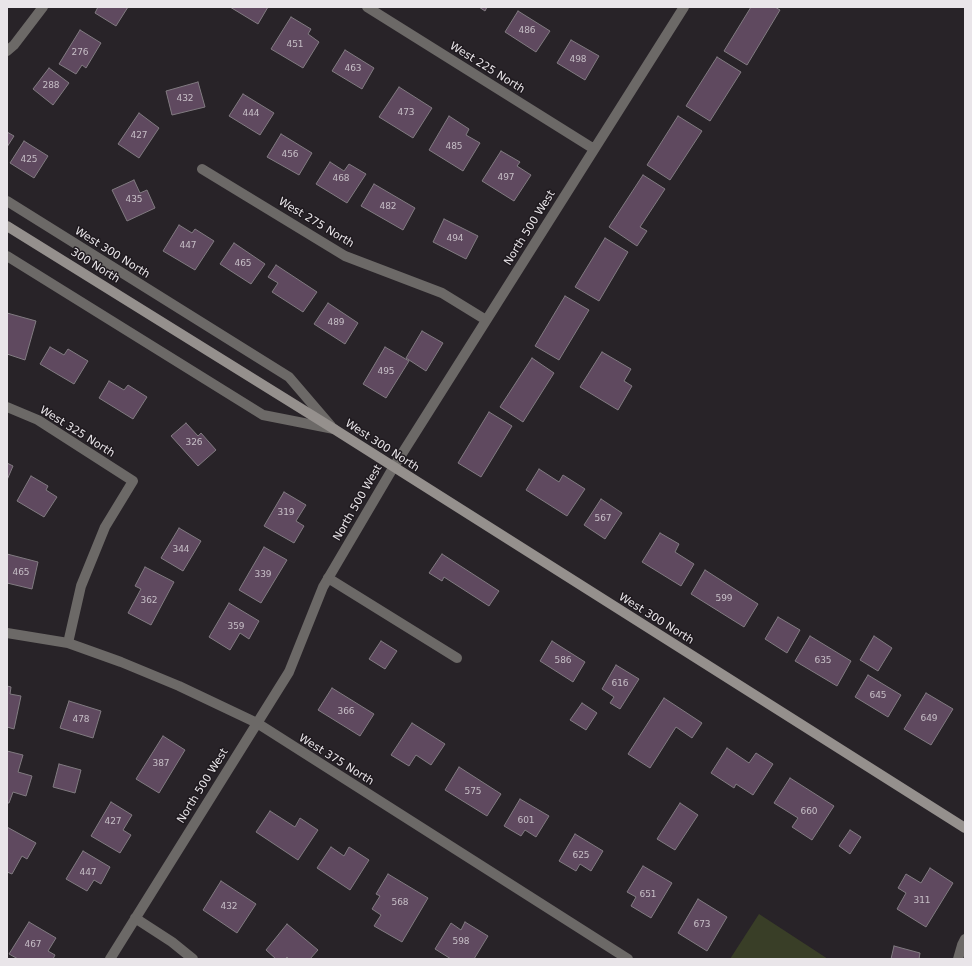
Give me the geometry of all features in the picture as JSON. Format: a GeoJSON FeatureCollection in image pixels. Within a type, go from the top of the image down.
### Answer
{"type":"FeatureCollection","features":[{"type":"Feature","properties":{"kind":"main road","name":"300 North"},"geometry":{"type":"LineString","coordinates":[[7,226],[171,328]]}},
{"type":"Feature","properties":{"kind":"main road","name":"West 300 North"},"geometry":{"type":"LineString","coordinates":[[171,328],[334,429],[393,468],[965,828]]}},
{"type":"Feature","properties":{"kind":"street"},"geometry":{"type":"LineString","coordinates":[[7,51],[14,45],[43,7]]}},
{"type":"Feature","properties":{"kind":"street","name":"West 225 North"},"geometry":{"type":"LineString","coordinates":[[367,7],[594,149]]}},
{"type":"Feature","properties":{"kind":"street","name":"North 500 West"},"geometry":{"type":"LineString","coordinates":[[110,959],[289,672],[323,587],[393,468],[684,7]]}},
{"type":"Feature","properties":{"kind":"street","name":"West 275 North"},"geometry":{"type":"LineString","coordinates":[[202,169],[345,256],[442,292],[486,320]]}},
{"type":"Feature","properties":{"kind":"street","name":"West 300 North"},"geometry":{"type":"LineString","coordinates":[[7,201],[289,377],[334,429]]}},
{"type":"Feature","properties":{"kind":"street","name":"West 300 North"},"geometry":{"type":"LineString","coordinates":[[7,256],[263,415],[334,429]]}},
{"type":"Feature","properties":{"kind":"street","name":"West 325 North"},"geometry":{"type":"LineString","coordinates":[[7,407],[38,420],[133,482],[105,527],[81,586],[68,643]]}},
{"type":"Feature","properties":{"kind":"street"},"geometry":{"type":"LineString","coordinates":[[328,578],[456,658]]}},
{"type":"Feature","properties":{"kind":"street","name":"West 375 North"},"geometry":{"type":"LineString","coordinates":[[7,634],[68,643],[121,662],[178,686],[257,724],[628,959]]}},
{"type":"Feature","properties":{"kind":"street"},"geometry":{"type":"LineString","coordinates":[[135,918],[172,942],[193,959]]}},
{"type":"Feature","properties":{"kind":"street"},"geometry":{"type":"LineString","coordinates":[[958,959],[965,940]]}},
{"type":"Feature","properties":{"kind":"green space"},"geometry":{"type":"Polygon","coordinates":[[[759,914],[828,959],[730,959],[759,914]]]}},
{"type":"Feature","properties":{"kind":"building"},"geometry":{"type":"Polygon","coordinates":[[[98,7],[128,7],[116,26],[95,13],[98,7]]]}},
{"type":"Feature","properties":{"kind":"building"},"geometry":{"type":"Polygon","coordinates":[[[230,7],[268,7],[258,24],[230,7]]]}},
{"type":"Feature","properties":{"kind":"building"},"geometry":{"type":"Polygon","coordinates":[[[479,7],[487,7],[485,11],[479,7]]]}},
{"type":"Feature","properties":{"kind":"building"},"geometry":{"type":"Polygon","coordinates":[[[751,7],[775,7],[780,10],[747,65],[724,51],[751,7]]]}},
{"type":"Feature","properties":{"kind":"building"},"geometry":{"type":"Polygon","coordinates":[[[518,11],[550,31],[536,52],[505,32],[518,11]]]}},
{"type":"Feature","properties":{"kind":"building"},"geometry":{"type":"Polygon","coordinates":[[[291,17],[311,29],[308,34],[319,42],[303,68],[271,49],[291,17]]]}},
{"type":"Feature","properties":{"kind":"building"},"geometry":{"type":"Polygon","coordinates":[[[80,30],[101,43],[86,68],[82,65],[76,74],[59,64],[80,30]]]}},
{"type":"Feature","properties":{"kind":"building"},"geometry":{"type":"Polygon","coordinates":[[[571,40],[599,56],[585,80],[557,63],[571,40]]]}},
{"type":"Feature","properties":{"kind":"building"},"geometry":{"type":"Polygon","coordinates":[[[345,50],[374,68],[362,89],[332,71],[345,50]]]}},
{"type":"Feature","properties":{"kind":"building"},"geometry":{"type":"Polygon","coordinates":[[[717,57],[741,72],[710,121],[686,106],[717,57]]]}},
{"type":"Feature","properties":{"kind":"building"},"geometry":{"type":"Polygon","coordinates":[[[49,68],[69,83],[53,105],[33,89],[49,68]]]}},
{"type":"Feature","properties":{"kind":"building"},"geometry":{"type":"Polygon","coordinates":[[[198,82],[205,107],[172,115],[166,91],[198,82]]]}},
{"type":"Feature","properties":{"kind":"building"},"geometry":{"type":"Polygon","coordinates":[[[399,87],[432,108],[413,138],[379,117],[399,87]]]}},
{"type":"Feature","properties":{"kind":"building"},"geometry":{"type":"Polygon","coordinates":[[[243,94],[274,113],[260,135],[229,116],[243,94]]]}},
{"type":"Feature","properties":{"kind":"building"},"geometry":{"type":"Polygon","coordinates":[[[139,113],[159,128],[139,158],[118,144],[139,113]]]}},
{"type":"Feature","properties":{"kind":"building"},"geometry":{"type":"Polygon","coordinates":[[[449,116],[469,129],[466,135],[480,143],[463,171],[429,150],[449,116]]]}},
{"type":"Feature","properties":{"kind":"building"},"geometry":{"type":"Polygon","coordinates":[[[678,116],[702,131],[670,180],[647,165],[678,116]]]}},
{"type":"Feature","properties":{"kind":"building"},"geometry":{"type":"Polygon","coordinates":[[[7,132],[14,136],[7,147],[7,132]]]}},
{"type":"Feature","properties":{"kind":"building"},"geometry":{"type":"Polygon","coordinates":[[[281,134],[312,153],[299,175],[267,157],[281,134]]]}},
{"type":"Feature","properties":{"kind":"building"},"geometry":{"type":"Polygon","coordinates":[[[24,141],[48,156],[34,178],[10,163],[24,141]]]}},
{"type":"Feature","properties":{"kind":"building"},"geometry":{"type":"Polygon","coordinates":[[[501,151],[520,162],[517,166],[531,175],[514,201],[482,181],[501,151]]]}},
{"type":"Feature","properties":{"kind":"building"},"geometry":{"type":"Polygon","coordinates":[[[330,162],[344,171],[349,164],[366,174],[347,203],[316,184],[330,162]]]}},
{"type":"Feature","properties":{"kind":"building"},"geometry":{"type":"Polygon","coordinates":[[[643,175],[665,189],[640,227],[647,231],[637,246],[609,227],[643,175]]]}},
{"type":"Feature","properties":{"kind":"building"},"geometry":{"type":"Polygon","coordinates":[[[134,180],[140,193],[147,190],[155,208],[127,221],[112,190],[134,180]]]}},
{"type":"Feature","properties":{"kind":"building"},"geometry":{"type":"Polygon","coordinates":[[[374,184],[415,208],[403,230],[361,206],[374,184]]]}},
{"type":"Feature","properties":{"kind":"building"},"geometry":{"type":"Polygon","coordinates":[[[444,219],[478,236],[466,259],[433,242],[444,219]]]}},
{"type":"Feature","properties":{"kind":"building"},"geometry":{"type":"Polygon","coordinates":[[[179,225],[192,233],[195,229],[214,241],[195,270],[163,251],[179,225]]]}},
{"type":"Feature","properties":{"kind":"building"},"geometry":{"type":"Polygon","coordinates":[[[605,238],[628,252],[599,301],[575,287],[605,238]]]}},
{"type":"Feature","properties":{"kind":"building"},"geometry":{"type":"Polygon","coordinates":[[[234,243],[265,264],[251,284],[220,264],[234,243]]]}},
{"type":"Feature","properties":{"kind":"building"},"geometry":{"type":"Polygon","coordinates":[[[276,265],[317,292],[303,312],[272,292],[278,283],[268,277],[276,265]]]}},
{"type":"Feature","properties":{"kind":"building"},"geometry":{"type":"Polygon","coordinates":[[[565,296],[589,310],[559,360],[535,346],[565,296]]]}},
{"type":"Feature","properties":{"kind":"building"},"geometry":{"type":"Polygon","coordinates":[[[328,303],[358,323],[345,344],[314,324],[328,303]]]}},
{"type":"Feature","properties":{"kind":"building"},"geometry":{"type":"Polygon","coordinates":[[[7,313],[36,321],[25,360],[7,354],[7,313]]]}},
{"type":"Feature","properties":{"kind":"building"},"geometry":{"type":"Polygon","coordinates":[[[422,331],[443,343],[426,371],[406,358],[422,331]]]}},
{"type":"Feature","properties":{"kind":"building"},"geometry":{"type":"Polygon","coordinates":[[[50,347],[64,355],[68,349],[88,361],[74,384],[40,364],[50,347]]]}},
{"type":"Feature","properties":{"kind":"building"},"geometry":{"type":"Polygon","coordinates":[[[385,347],[409,361],[386,398],[363,384],[385,347]]]}},
{"type":"Feature","properties":{"kind":"building"},"geometry":{"type":"Polygon","coordinates":[[[602,352],[631,369],[624,381],[632,386],[618,410],[580,387],[602,352]]]}},
{"type":"Feature","properties":{"kind":"building"},"geometry":{"type":"Polygon","coordinates":[[[532,358],[554,373],[523,422],[500,407],[532,358]]]}},
{"type":"Feature","properties":{"kind":"building"},"geometry":{"type":"Polygon","coordinates":[[[109,381],[124,390],[128,385],[147,397],[133,419],[99,398],[109,381]]]}},
{"type":"Feature","properties":{"kind":"building"},"geometry":{"type":"Polygon","coordinates":[[[489,412],[512,426],[481,477],[458,463],[489,412]]]}},
{"type":"Feature","properties":{"kind":"building"},"geometry":{"type":"Polygon","coordinates":[[[186,423],[198,436],[201,433],[216,450],[198,466],[171,436],[186,423]]]}},
{"type":"Feature","properties":{"kind":"building"},"geometry":{"type":"Polygon","coordinates":[[[7,463],[13,466],[7,480],[7,463]]]}},
{"type":"Feature","properties":{"kind":"building"},"geometry":{"type":"Polygon","coordinates":[[[539,469],[559,482],[563,475],[585,489],[567,516],[526,490],[539,469]]]}},
{"type":"Feature","properties":{"kind":"building"},"geometry":{"type":"Polygon","coordinates":[[[31,476],[48,486],[46,490],[57,497],[44,517],[17,501],[31,476]]]}},
{"type":"Feature","properties":{"kind":"building"},"geometry":{"type":"Polygon","coordinates":[[[284,492],[306,505],[296,521],[304,526],[294,543],[264,526],[284,492]]]}},
{"type":"Feature","properties":{"kind":"building"},"geometry":{"type":"Polygon","coordinates":[[[601,499],[622,513],[605,539],[584,525],[601,499]]]}},
{"type":"Feature","properties":{"kind":"building"},"geometry":{"type":"Polygon","coordinates":[[[179,528],[201,541],[183,571],[161,558],[179,528]]]}},
{"type":"Feature","properties":{"kind":"building"},"geometry":{"type":"Polygon","coordinates":[[[660,533],[679,544],[675,552],[694,564],[681,586],[642,562],[660,533]]]}},
{"type":"Feature","properties":{"kind":"building"},"geometry":{"type":"Polygon","coordinates":[[[264,547],[287,560],[261,603],[239,590],[264,547]]]}},
{"type":"Feature","properties":{"kind":"building"},"geometry":{"type":"Polygon","coordinates":[[[7,554],[38,562],[32,589],[7,583],[7,554]]]}},
{"type":"Feature","properties":{"kind":"building"},"geometry":{"type":"Polygon","coordinates":[[[442,554],[499,591],[489,606],[444,577],[442,581],[429,573],[442,554]]]}},
{"type":"Feature","properties":{"kind":"building"},"geometry":{"type":"Polygon","coordinates":[[[145,567],[174,582],[151,625],[128,613],[141,589],[135,586],[145,567]]]}},
{"type":"Feature","properties":{"kind":"building"},"geometry":{"type":"Polygon","coordinates":[[[705,570],[758,604],[744,627],[691,594],[705,570]]]}},
{"type":"Feature","properties":{"kind":"building"},"geometry":{"type":"Polygon","coordinates":[[[229,603],[259,621],[249,639],[240,633],[230,650],[209,637],[229,603]]]}},
{"type":"Feature","properties":{"kind":"building"},"geometry":{"type":"Polygon","coordinates":[[[778,617],[800,630],[787,653],[765,639],[778,617]]]}},
{"type":"Feature","properties":{"kind":"building"},"geometry":{"type":"Polygon","coordinates":[[[810,636],[851,661],[837,686],[795,661],[810,636]]]}},
{"type":"Feature","properties":{"kind":"building"},"geometry":{"type":"Polygon","coordinates":[[[874,636],[892,648],[878,671],[860,660],[874,636]]]}},
{"type":"Feature","properties":{"kind":"building"},"geometry":{"type":"Polygon","coordinates":[[[381,641],[397,651],[385,669],[369,659],[381,641]]]}},
{"type":"Feature","properties":{"kind":"building"},"geometry":{"type":"Polygon","coordinates":[[[552,641],[585,662],[573,682],[540,661],[552,641]]]}},
{"type":"Feature","properties":{"kind":"building"},"geometry":{"type":"Polygon","coordinates":[[[616,665],[639,679],[620,709],[610,703],[614,697],[602,689],[616,665]]]}},
{"type":"Feature","properties":{"kind":"building"},"geometry":{"type":"Polygon","coordinates":[[[868,675],[901,695],[888,717],[855,697],[868,675]]]}},
{"type":"Feature","properties":{"kind":"building"},"geometry":{"type":"Polygon","coordinates":[[[7,686],[11,687],[10,694],[21,696],[14,729],[7,727],[7,686]]]}},
{"type":"Feature","properties":{"kind":"building"},"geometry":{"type":"Polygon","coordinates":[[[332,688],[374,714],[360,736],[318,710],[332,688]]]}},
{"type":"Feature","properties":{"kind":"building"},"geometry":{"type":"Polygon","coordinates":[[[926,693],[953,709],[931,745],[904,729],[926,693]]]}},
{"type":"Feature","properties":{"kind":"building"},"geometry":{"type":"Polygon","coordinates":[[[664,698],[702,723],[692,738],[676,727],[650,768],[628,754],[664,698]]]}},
{"type":"Feature","properties":{"kind":"building"},"geometry":{"type":"Polygon","coordinates":[[[69,701],[101,711],[93,738],[60,728],[69,701]]]}},
{"type":"Feature","properties":{"kind":"building"},"geometry":{"type":"Polygon","coordinates":[[[582,703],[597,713],[586,730],[570,720],[582,703]]]}},
{"type":"Feature","properties":{"kind":"building"},"geometry":{"type":"Polygon","coordinates":[[[412,723],[445,744],[431,765],[416,755],[409,766],[391,755],[412,723]]]}},
{"type":"Feature","properties":{"kind":"building"},"geometry":{"type":"Polygon","coordinates":[[[163,736],[185,750],[159,793],[136,779],[163,736]]]}},
{"type":"Feature","properties":{"kind":"building"},"geometry":{"type":"Polygon","coordinates":[[[727,748],[749,763],[756,753],[773,764],[753,795],[736,784],[734,788],[711,773],[727,748]]]}},
{"type":"Feature","properties":{"kind":"building"},"geometry":{"type":"Polygon","coordinates":[[[7,751],[23,755],[18,772],[32,776],[26,796],[13,792],[9,803],[7,803],[7,751]]]}},
{"type":"Feature","properties":{"kind":"building"},"geometry":{"type":"Polygon","coordinates":[[[59,764],[81,770],[75,793],[53,787],[59,764]]]}},
{"type":"Feature","properties":{"kind":"building"},"geometry":{"type":"Polygon","coordinates":[[[459,767],[501,794],[487,816],[445,790],[459,767]]]}},
{"type":"Feature","properties":{"kind":"building"},"geometry":{"type":"Polygon","coordinates":[[[790,778],[834,806],[812,840],[792,827],[798,818],[774,803],[790,778]]]}},
{"type":"Feature","properties":{"kind":"building"},"geometry":{"type":"Polygon","coordinates":[[[520,799],[549,816],[536,837],[525,830],[521,836],[504,826],[520,799]]]}},
{"type":"Feature","properties":{"kind":"building"},"geometry":{"type":"Polygon","coordinates":[[[111,802],[132,815],[123,830],[131,835],[120,853],[91,836],[111,802]]]}},
{"type":"Feature","properties":{"kind":"building"},"geometry":{"type":"Polygon","coordinates":[[[680,803],[698,815],[675,850],[657,839],[680,803]]]}},
{"type":"Feature","properties":{"kind":"building"},"geometry":{"type":"Polygon","coordinates":[[[270,811],[295,827],[300,818],[318,830],[298,860],[256,832],[270,811]]]}},
{"type":"Feature","properties":{"kind":"building"},"geometry":{"type":"Polygon","coordinates":[[[7,827],[36,843],[27,859],[22,856],[12,874],[7,872],[7,827]]]}},
{"type":"Feature","properties":{"kind":"building"},"geometry":{"type":"Polygon","coordinates":[[[850,830],[861,837],[850,854],[839,846],[850,830]]]}},
{"type":"Feature","properties":{"kind":"building"},"geometry":{"type":"Polygon","coordinates":[[[575,834],[603,851],[591,871],[580,864],[576,871],[559,861],[575,834]]]}},
{"type":"Feature","properties":{"kind":"building"},"geometry":{"type":"Polygon","coordinates":[[[331,847],[344,856],[349,847],[369,860],[350,890],[317,868],[331,847]]]}},
{"type":"Feature","properties":{"kind":"building"},"geometry":{"type":"Polygon","coordinates":[[[83,851],[110,867],[101,884],[94,880],[87,891],[66,879],[83,851]]]}},
{"type":"Feature","properties":{"kind":"building"},"geometry":{"type":"Polygon","coordinates":[[[643,866],[672,883],[651,918],[631,906],[636,897],[627,892],[643,866]]]}},
{"type":"Feature","properties":{"kind":"building"},"geometry":{"type":"Polygon","coordinates":[[[930,868],[953,883],[926,927],[897,909],[906,893],[898,888],[906,874],[921,883],[930,868]]]}},
{"type":"Feature","properties":{"kind":"building"},"geometry":{"type":"Polygon","coordinates":[[[388,874],[428,898],[402,942],[374,926],[381,915],[372,909],[380,896],[376,894],[388,874]]]}},
{"type":"Feature","properties":{"kind":"building"},"geometry":{"type":"Polygon","coordinates":[[[221,881],[256,904],[237,933],[203,910],[221,881]]]}},
{"type":"Feature","properties":{"kind":"building"},"geometry":{"type":"Polygon","coordinates":[[[698,899],[727,917],[707,951],[678,933],[698,899]]]}},
{"type":"Feature","properties":{"kind":"building"},"geometry":{"type":"Polygon","coordinates":[[[29,922],[56,938],[48,951],[55,955],[53,959],[18,959],[9,954],[29,922]]]}},
{"type":"Feature","properties":{"kind":"building"},"geometry":{"type":"Polygon","coordinates":[[[465,922],[488,936],[474,959],[451,959],[435,949],[451,923],[461,930],[465,922]]]}},
{"type":"Feature","properties":{"kind":"building"},"geometry":{"type":"Polygon","coordinates":[[[287,924],[318,950],[310,959],[289,959],[287,957],[285,959],[276,959],[266,950],[287,924]]]}},
{"type":"Feature","properties":{"kind":"building"},"geometry":{"type":"Polygon","coordinates":[[[894,946],[920,953],[919,959],[891,959],[894,946]]]}}]}
